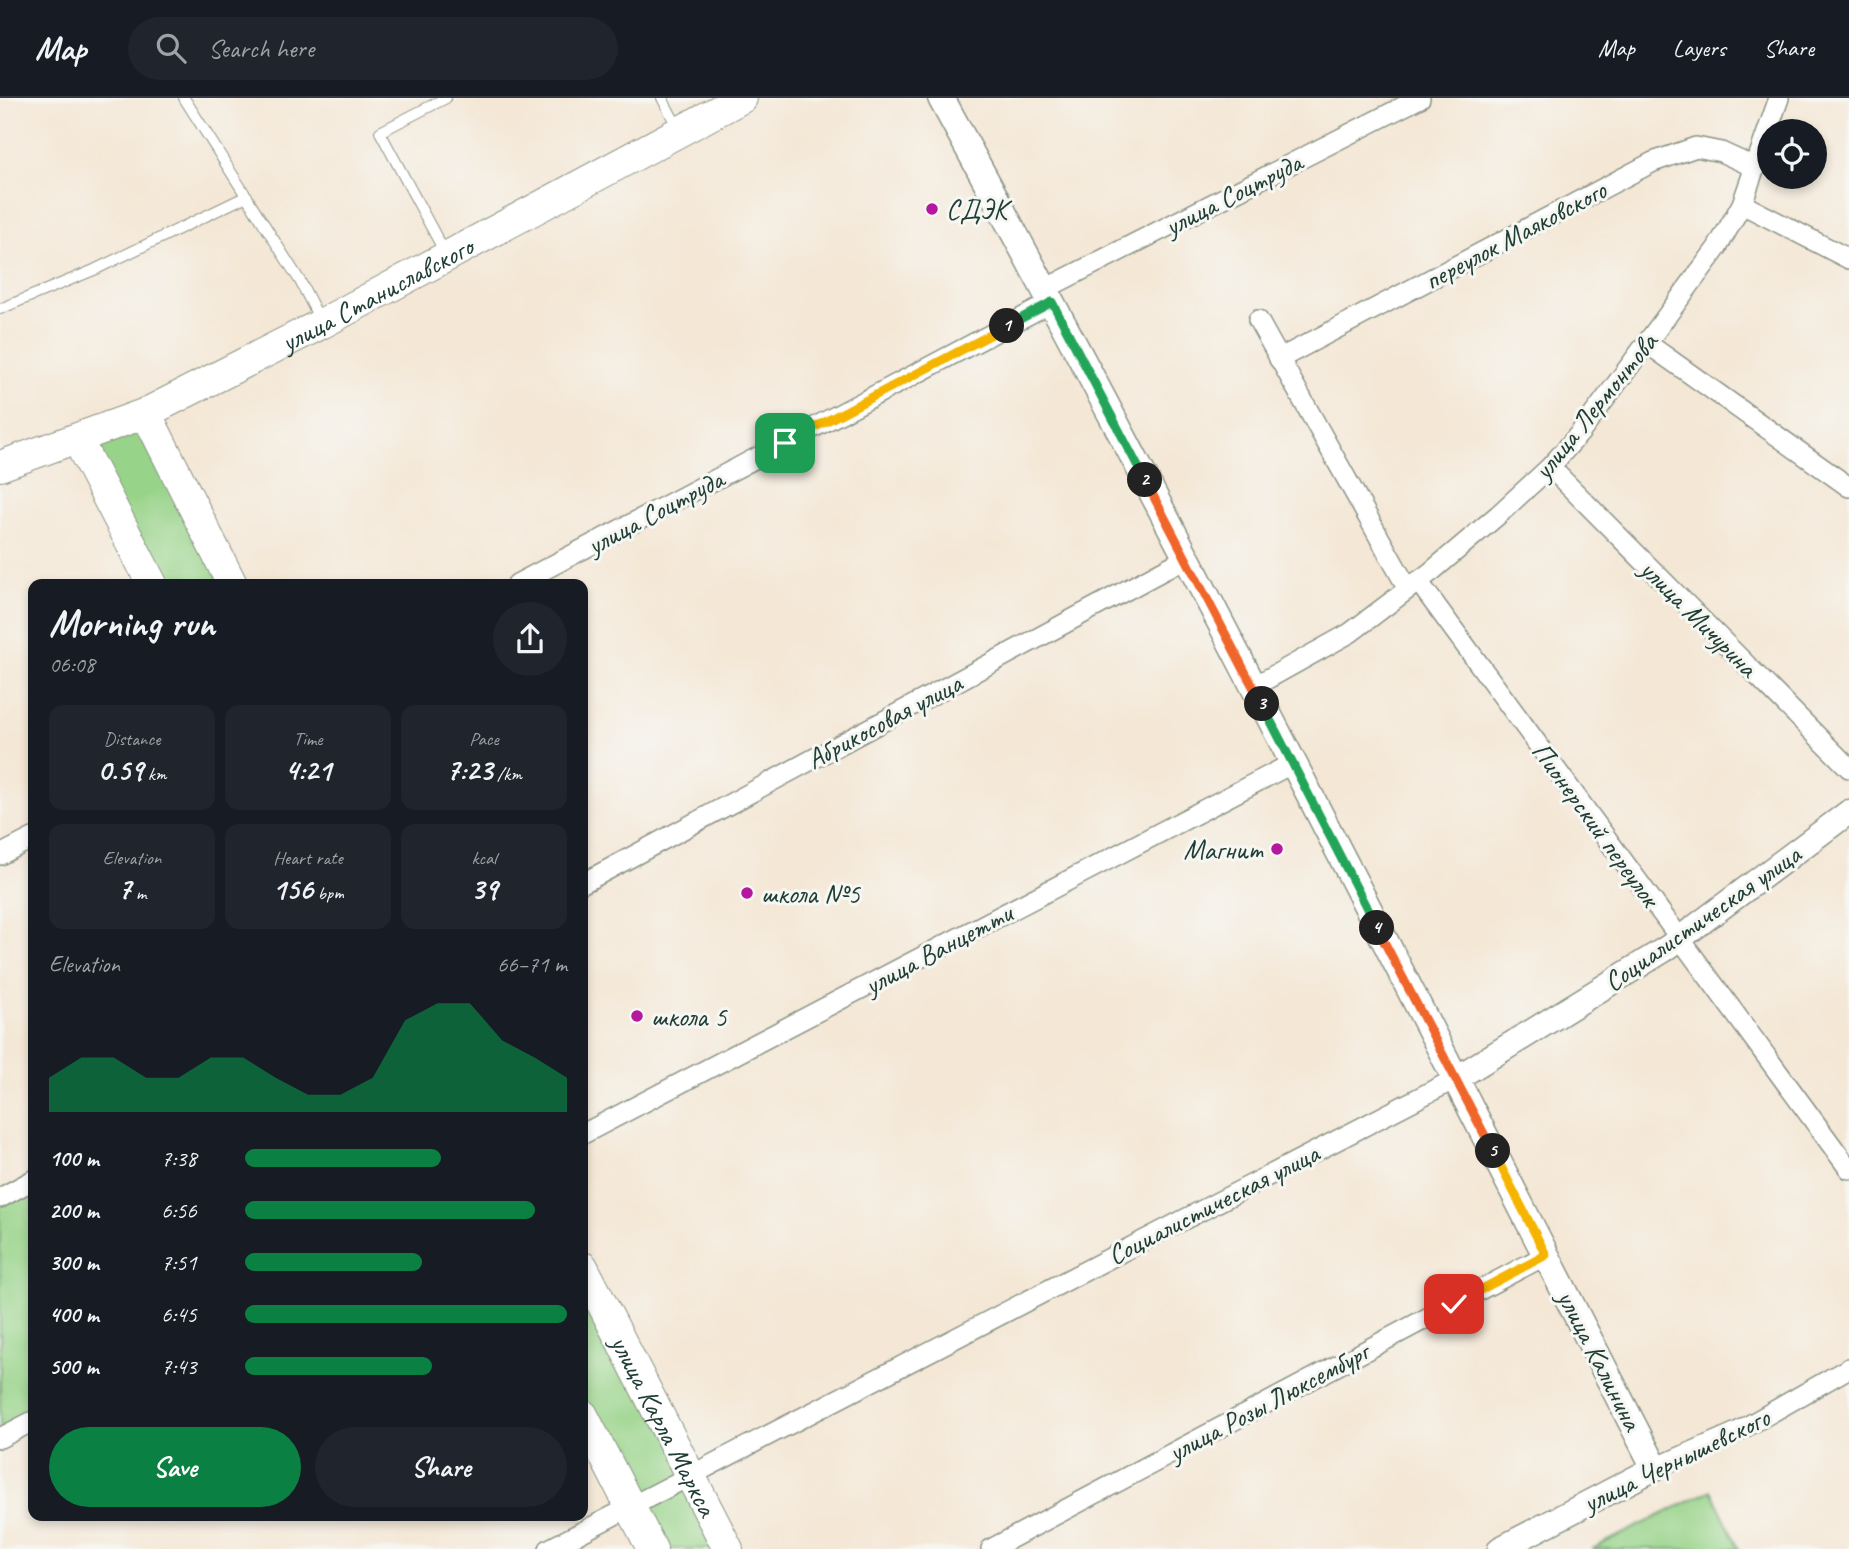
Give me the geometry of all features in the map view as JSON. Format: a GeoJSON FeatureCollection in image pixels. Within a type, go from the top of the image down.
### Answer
{"type":"FeatureCollection","features":[{"type":"Feature","properties":{"kind":"main road","name":"улица Станиславского"},"geometry":{"type":"LineString","coordinates":[[0,466],[146,413],[321,324],[742,98]]}},
{"type":"Feature","properties":{"kind":"main road","name":"улица Калинина"},"geometry":{"type":"LineString","coordinates":[[941,98],[1049,296],[1293,763],[1656,1468]]}},
{"type":"Feature","properties":{"kind":"main road"},"geometry":{"type":"LineString","coordinates":[[146,413],[229,579]]}},
{"type":"Feature","properties":{"kind":"main road"},"geometry":{"type":"LineString","coordinates":[[77,439],[149,579]]}},
{"type":"Feature","properties":{"kind":"main road","name":"улица Карла Маркса"},"geometry":{"type":"LineString","coordinates":[[588,1277],[728,1549]]}},
{"type":"Feature","properties":{"kind":"main road"},"geometry":{"type":"LineString","coordinates":[[588,1425],[652,1549]]}},
{"type":"Feature","properties":{"kind":"street","name":"улица Соцтруда"},"geometry":{"type":"LineString","coordinates":[[526,579],[1420,98]]}},
{"type":"Feature","properties":{"kind":"street","name":"улица Лермонтова"},"geometry":{"type":"LineString","coordinates":[[1253,687],[1350,633],[1497,516],[1550,467],[1580,433],[1648,344],[1717,248],[1742,204],[1779,98]]}},
{"type":"Feature","properties":{"kind":"street","name":"переулок Маяковского"},"geometry":{"type":"LineString","coordinates":[[1279,359],[1653,162],[1696,147],[1721,152],[1756,168]]}},
{"type":"Feature","properties":{"kind":"street"},"geometry":{"type":"LineString","coordinates":[[1742,204],[1849,258]]}},
{"type":"Feature","properties":{"kind":"street"},"geometry":{"type":"LineString","coordinates":[[1258,320],[1413,585]]}},
{"type":"Feature","properties":{"kind":"street"},"geometry":{"type":"LineString","coordinates":[[1648,344],[1849,487]]}},
{"type":"Feature","properties":{"kind":"street","name":"улица Мичурина"},"geometry":{"type":"LineString","coordinates":[[1550,467],[1849,768]]}},
{"type":"Feature","properties":{"kind":"street","name":"Абрикосовая улица"},"geometry":{"type":"LineString","coordinates":[[588,880],[1186,558]]}},
{"type":"Feature","properties":{"kind":"street","name":"Пионерский переулок"},"geometry":{"type":"LineString","coordinates":[[1413,585],[1680,939],[1849,1169]]}},
{"type":"Feature","properties":{"kind":"street","name":"улица Ванцетти"},"geometry":{"type":"LineString","coordinates":[[588,1131],[1293,763]]}},
{"type":"Feature","properties":{"kind":"street","name":"Социалистическая улица"},"geometry":{"type":"LineString","coordinates":[[549,1549],[1455,1079],[1680,939],[1849,812]]}},
{"type":"Feature","properties":{"kind":"street"},"geometry":{"type":"LineString","coordinates":[[0,855],[28,841]]}},
{"type":"Feature","properties":{"kind":"street"},"geometry":{"type":"LineString","coordinates":[[0,1198],[28,1183]]}},
{"type":"Feature","properties":{"kind":"street","name":"улица Розы Люксембург"},"geometry":{"type":"LineString","coordinates":[[990,1549],[1546,1255]]}},
{"type":"Feature","properties":{"kind":"street","name":"улица Чернышевского"},"geometry":{"type":"LineString","coordinates":[[1500,1549],[1656,1468],[1739,1431],[1849,1368]]}},
{"type":"Feature","properties":{"kind":"street"},"geometry":{"type":"LineString","coordinates":[[0,1438],[28,1424]]}},
{"type":"Feature","properties":{"kind":"lane"},"geometry":{"type":"LineString","coordinates":[[184,98],[300,281],[321,324]]}},
{"type":"Feature","properties":{"kind":"lane"},"geometry":{"type":"LineString","coordinates":[[446,98],[380,132],[447,256]]}},
{"type":"Feature","properties":{"kind":"lane"},"geometry":{"type":"LineString","coordinates":[[662,98],[680,132]]}},
{"type":"Feature","properties":{"kind":"lane"},"geometry":{"type":"LineString","coordinates":[[0,309],[94,270],[247,196]]}},
{"type":"Feature","properties":{"kind":"green space"},"geometry":{"type":"Polygon","coordinates":[[[146,413],[231,579],[149,579],[77,439],[146,413]]]}},
{"type":"Feature","properties":{"kind":"green space"},"geometry":{"type":"Polygon","coordinates":[[[28,1183],[28,1424],[0,1438],[0,1198],[28,1183]]]}},
{"type":"Feature","properties":{"kind":"green space"},"geometry":{"type":"Polygon","coordinates":[[[588,1275],[728,1549],[652,1549],[588,1425],[588,1275]]]}},
{"type":"Feature","properties":{"kind":"green space"},"geometry":{"type":"Polygon","coordinates":[[[1711,1490],[1739,1549],[1592,1549],[1711,1490]]]}},
{"type":"Feature","properties":{"kind":"place","name":"СДЭК"},"geometry":{"type":"Point","coordinates":[932,209]}},
{"type":"Feature","properties":{"kind":"place","name":"Магнит"},"geometry":{"type":"Point","coordinates":[1277,849]}},
{"type":"Feature","properties":{"kind":"place","name":"школа №5"},"geometry":{"type":"Point","coordinates":[747,893]}},
{"type":"Feature","properties":{"kind":"place","name":"школа 5"},"geometry":{"type":"Point","coordinates":[637,1016]}},
{"type":"Feature","properties":{"kind":"route"},"geometry":{"type":"LineString","coordinates":[[785,443],[1052,302],[1546,1255],[1454,1304]]}}]}
